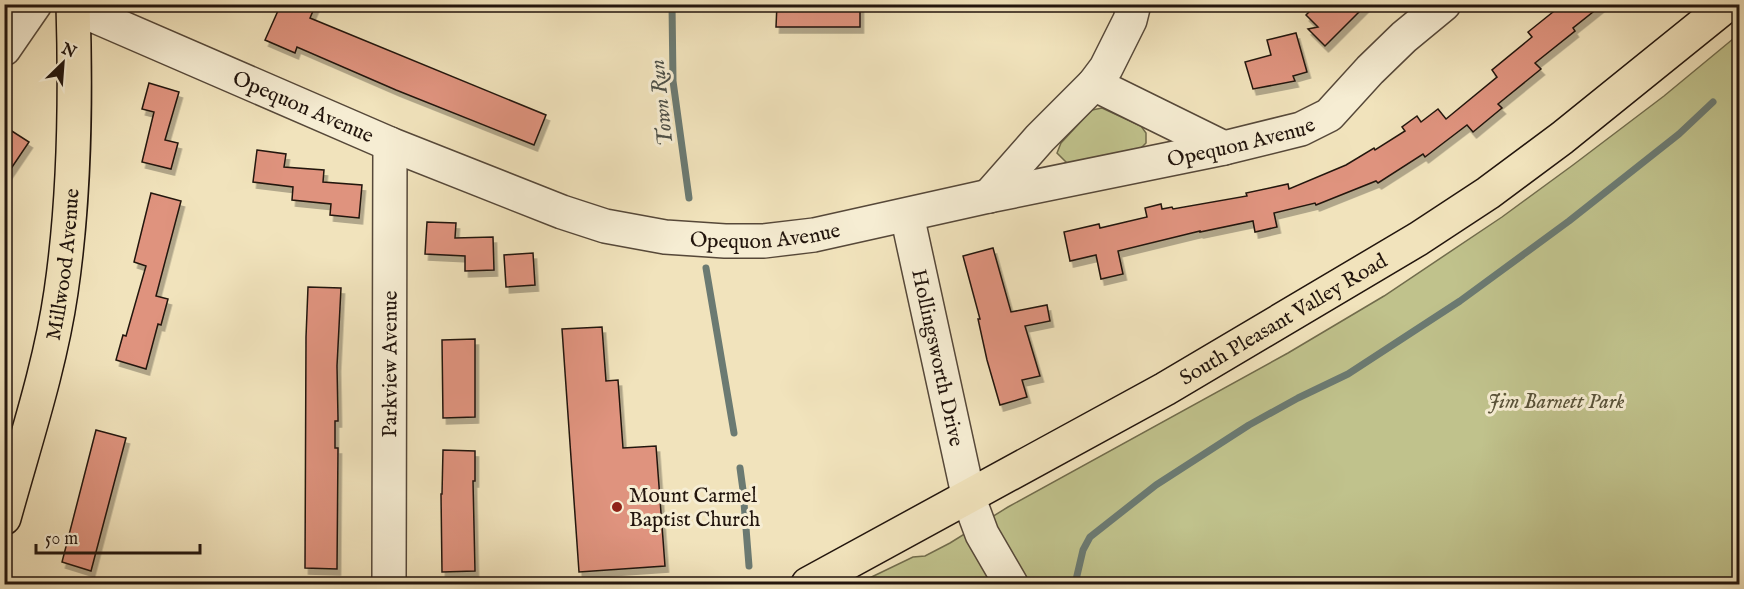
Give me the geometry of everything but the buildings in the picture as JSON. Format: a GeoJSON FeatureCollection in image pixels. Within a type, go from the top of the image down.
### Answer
{"type":"FeatureCollection","features":[{"type":"Feature","properties":{"kind":"main road","name":"South Pleasant Valley Road"},"geometry":{"type":"LineString","coordinates":[[808,585],[1204,367],[1418,239],[1488,193],[1562,138],[1728,4]]}},
{"type":"Feature","properties":{"kind":"main road","name":"Millwood Avenue"},"geometry":{"type":"LineString","coordinates":[[4,518],[48,356],[61,294],[70,217],[73,163],[74,6]]}},
{"type":"Feature","properties":{"kind":"street"},"geometry":{"type":"LineString","coordinates":[[4,49],[35,4]]}},
{"type":"Feature","properties":{"kind":"street"},"geometry":{"type":"LineString","coordinates":[[989,196],[1040,138],[1094,84],[1106,68],[1130,20],[1134,4]]}},
{"type":"Feature","properties":{"kind":"street","name":"Opequon Avenue"},"geometry":{"type":"LineString","coordinates":[[74,6],[390,144],[562,212],[605,226],[665,237],[725,242],[765,241],[814,235],[989,196],[1224,148],[1301,129],[1329,115],[1404,37],[1444,4]]}},
{"type":"Feature","properties":{"kind":"street"},"geometry":{"type":"LineString","coordinates":[[1094,84],[1224,148]]}},
{"type":"Feature","properties":{"kind":"street","name":"Parkview Avenue"},"geometry":{"type":"LineString","coordinates":[[389,585],[390,144]]}},
{"type":"Feature","properties":{"kind":"street","name":"Hollingsworth Drive"},"geometry":{"type":"LineString","coordinates":[[907,215],[969,498],[982,534],[1011,585]]}},
{"type":"Feature","properties":{"kind":"green space","name":"Jim Barnett Park"},"geometry":{"type":"Polygon","coordinates":[[[1739,34],[1739,584],[857,584],[913,557],[925,556],[950,543],[1008,507],[1288,353],[1384,296],[1502,217],[1573,165],[1664,96],[1739,34]]]}},
{"type":"Feature","properties":{"kind":"green space"},"geometry":{"type":"Polygon","coordinates":[[[1102,108],[1141,126],[1146,133],[1146,143],[1139,150],[1069,165],[1057,153],[1061,143],[1092,110],[1102,108]]]}},
{"type":"Feature","properties":{"kind":"waterway","name":"Town Run"},"geometry":{"type":"LineString","coordinates":[[672,4],[673,81],[689,198]]}},
{"type":"Feature","properties":{"kind":"waterway"},"geometry":{"type":"LineString","coordinates":[[1075,584],[1083,550],[1090,537],[1156,485],[1249,425],[1348,374],[1460,301],[1569,221],[1679,134],[1713,102]]}},
{"type":"Feature","properties":{"kind":"waterway","name":"Town Run"},"geometry":{"type":"LineString","coordinates":[[706,268],[734,433]]}},
{"type":"Feature","properties":{"kind":"waterway","name":"Town Run"},"geometry":{"type":"LineString","coordinates":[[740,468],[749,566]]}},
{"type":"Feature","properties":{"kind":"place","name":"Mount Carmel Baptist Church"},"geometry":{"type":"Point","coordinates":[617,507]}}]}
